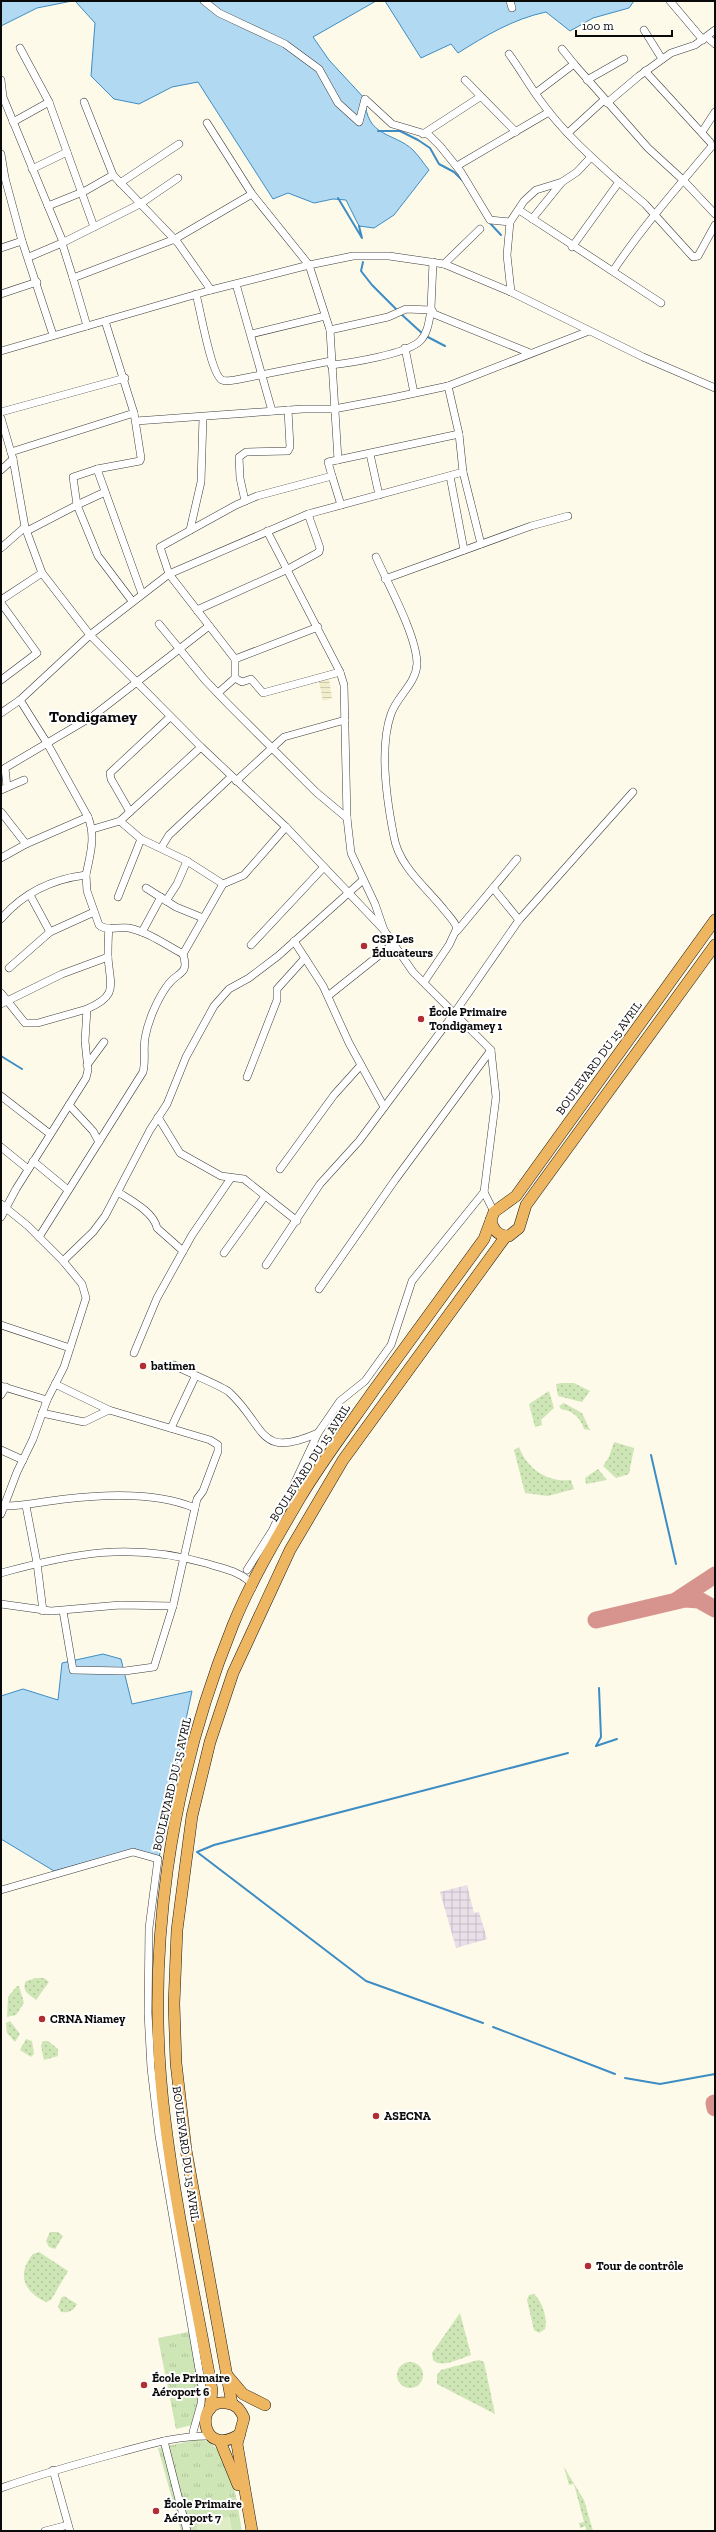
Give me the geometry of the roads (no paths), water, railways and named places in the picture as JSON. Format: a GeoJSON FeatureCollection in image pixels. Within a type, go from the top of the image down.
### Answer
{"type":"FeatureCollection","features":[{"type":"Feature","properties":{"kind":"highway","name":"BOULEVARD DU 15 AVRIL"},"geometry":{"type":"LineString","coordinates":[[207,2413],[212,2390],[165,2120],[159,2028],[160,1928],[170,1846],[193,1739],[234,1622],[301,1496],[331,1450],[484,1239],[496,1213],[516,1196],[715,920]]}},
{"type":"Feature","properties":{"kind":"highway"},"geometry":{"type":"LineString","coordinates":[[521,1219],[516,1210],[509,1206],[496,1213],[493,1228],[498,1234],[506,1236],[515,1233],[519,1228],[526,1205],[715,945]]}},
{"type":"Feature","properties":{"kind":"highway","name":"BOULEVARD DU 15 AVRIL"},"geometry":{"type":"LineString","coordinates":[[232,2404],[180,2114],[174,2018],[177,1930],[182,1878],[192,1816],[210,1742],[233,1672],[266,1597],[315,1504],[348,1454],[506,1236]]}},
{"type":"Feature","properties":{"kind":"highway"},"geometry":{"type":"LineString","coordinates":[[225,2371],[243,2394],[265,2405]]}},
{"type":"Feature","properties":{"kind":"highway"},"geometry":{"type":"LineString","coordinates":[[222,2402],[238,2407],[244,2418],[244,2424],[237,2444],[251,2528],[230,2461],[206,2428],[207,2413],[222,2402]]}},
{"type":"Feature","properties":{"kind":"highway"},"geometry":{"type":"LineString","coordinates":[[215,2439],[230,2441],[240,2434]]}},
{"type":"Feature","properties":{"kind":"street"},"geometry":{"type":"LineString","coordinates":[[204,1],[219,13],[285,44],[319,69],[338,103],[359,122],[365,99],[392,124],[429,136],[440,146],[457,166],[490,220],[510,222]]}},
{"type":"Feature","properties":{"kind":"street"},"geometry":{"type":"LineString","coordinates":[[670,1],[705,38],[715,44]]}},
{"type":"Feature","properties":{"kind":"street"},"geometry":{"type":"LineString","coordinates":[[644,30],[662,59]]}},
{"type":"Feature","properties":{"kind":"street"},"geometry":{"type":"LineString","coordinates":[[568,133],[605,102],[662,59],[671,53],[705,38],[715,30]]}},
{"type":"Feature","properties":{"kind":"street"},"geometry":{"type":"LineString","coordinates":[[20,48],[49,102],[94,227]]}},
{"type":"Feature","properties":{"kind":"street"},"geometry":{"type":"LineString","coordinates":[[562,49],[605,102],[648,148],[684,180],[715,214]]}},
{"type":"Feature","properties":{"kind":"street"},"geometry":{"type":"LineString","coordinates":[[509,54],[537,92],[549,112],[590,157],[654,213],[696,257],[709,238],[715,225]]}},
{"type":"Feature","properties":{"kind":"street"},"geometry":{"type":"LineString","coordinates":[[587,80],[624,59]]}},
{"type":"Feature","properties":{"kind":"street"},"geometry":{"type":"LineString","coordinates":[[537,92],[574,64]]}},
{"type":"Feature","properties":{"kind":"street"},"geometry":{"type":"LineString","coordinates":[[613,271],[654,213],[713,145],[681,112],[645,71]]}},
{"type":"Feature","properties":{"kind":"street"},"geometry":{"type":"LineString","coordinates":[[1,80],[2,98],[62,242],[87,326]]}},
{"type":"Feature","properties":{"kind":"street"},"geometry":{"type":"LineString","coordinates":[[465,80],[480,98],[516,132]]}},
{"type":"Feature","properties":{"kind":"street"},"geometry":{"type":"LineString","coordinates":[[423,134],[480,98]]}},
{"type":"Feature","properties":{"kind":"street"},"geometry":{"type":"LineString","coordinates":[[13,122],[49,102]]}},
{"type":"Feature","properties":{"kind":"street"},"geometry":{"type":"LineString","coordinates":[[84,102],[113,175],[175,239],[211,290]]}},
{"type":"Feature","properties":{"kind":"street"},"geometry":{"type":"LineString","coordinates":[[457,166],[549,112]]}},
{"type":"Feature","properties":{"kind":"street"},"geometry":{"type":"LineString","coordinates":[[702,132],[715,112]]}},
{"type":"Feature","properties":{"kind":"street"},"geometry":{"type":"LineString","coordinates":[[207,123],[252,194],[309,265],[330,330],[338,460]]}},
{"type":"Feature","properties":{"kind":"street"},"geometry":{"type":"LineString","coordinates":[[120,183],[179,144]]}},
{"type":"Feature","properties":{"kind":"street"},"geometry":{"type":"LineString","coordinates":[[32,169],[67,152]]}},
{"type":"Feature","properties":{"kind":"street"},"geometry":{"type":"LineString","coordinates":[[1,154],[5,178],[22,241],[29,257],[53,335]]}},
{"type":"Feature","properties":{"kind":"street"},"geometry":{"type":"LineString","coordinates":[[511,292],[507,255],[510,222],[520,210],[524,201],[536,190],[562,182],[577,172],[590,157]]}},
{"type":"Feature","properties":{"kind":"street"},"geometry":{"type":"LineString","coordinates":[[48,206],[82,192],[113,175]]}},
{"type":"Feature","properties":{"kind":"street"},"geometry":{"type":"LineString","coordinates":[[29,257],[140,204],[178,178]]}},
{"type":"Feature","properties":{"kind":"street"},"geometry":{"type":"LineString","coordinates":[[532,219],[562,182]]}},
{"type":"Feature","properties":{"kind":"street"},"geometry":{"type":"LineString","coordinates":[[572,246],[619,182]]}},
{"type":"Feature","properties":{"kind":"street"},"geometry":{"type":"LineString","coordinates":[[72,278],[175,239],[252,194]]}},
{"type":"Feature","properties":{"kind":"street"},"geometry":{"type":"LineString","coordinates":[[520,210],[661,304]]}},
{"type":"Feature","properties":{"kind":"street"},"geometry":{"type":"LineString","coordinates":[[444,264],[480,229]]}},
{"type":"Feature","properties":{"kind":"street"},"geometry":{"type":"LineString","coordinates":[[1,248],[22,241]]}},
{"type":"Feature","properties":{"kind":"street"},"geometry":{"type":"LineString","coordinates":[[1,351],[196,294],[309,265],[353,256],[389,256],[444,264],[511,292],[715,388]]}},
{"type":"Feature","properties":{"kind":"street"},"geometry":{"type":"LineString","coordinates":[[196,294],[212,362],[218,377],[227,381],[261,373],[331,363],[361,362],[419,343],[424,335],[431,310],[433,262]]}},
{"type":"Feature","properties":{"kind":"street"},"geometry":{"type":"LineString","coordinates":[[1,294],[37,282]]}},
{"type":"Feature","properties":{"kind":"street"},"geometry":{"type":"LineString","coordinates":[[236,284],[272,411]]}},
{"type":"Feature","properties":{"kind":"street"},"geometry":{"type":"LineString","coordinates":[[330,330],[388,317],[406,309],[431,310],[444,319],[530,353]]}},
{"type":"Feature","properties":{"kind":"street"},"geometry":{"type":"LineString","coordinates":[[251,334],[326,316]]}},
{"type":"Feature","properties":{"kind":"street"},"geometry":{"type":"LineString","coordinates":[[105,321],[125,378],[134,413],[140,460],[73,476],[77,505],[98,556],[132,601]]}},
{"type":"Feature","properties":{"kind":"street"},"geometry":{"type":"LineString","coordinates":[[136,421],[288,410],[334,409],[414,393],[448,386],[589,330]]}},
{"type":"Feature","properties":{"kind":"street"},"geometry":{"type":"LineString","coordinates":[[405,348],[414,393]]}},
{"type":"Feature","properties":{"kind":"street"},"geometry":{"type":"LineString","coordinates":[[1,412],[125,378]]}},
{"type":"Feature","properties":{"kind":"street"},"geometry":{"type":"LineString","coordinates":[[448,386],[459,434],[463,472],[481,544]]}},
{"type":"Feature","properties":{"kind":"street"},"geometry":{"type":"LineString","coordinates":[[245,501],[240,478],[240,457],[246,452],[288,451],[290,447],[288,410]]}},
{"type":"Feature","properties":{"kind":"street"},"geometry":{"type":"LineString","coordinates":[[11,452],[134,413]]}},
{"type":"Feature","properties":{"kind":"street"},"geometry":{"type":"LineString","coordinates":[[190,530],[201,482],[203,417]]}},
{"type":"Feature","properties":{"kind":"street"},"geometry":{"type":"LineString","coordinates":[[1,418],[13,459],[26,529],[42,573],[90,635],[233,779],[286,827],[384,930]]}},
{"type":"Feature","properties":{"kind":"street"},"geometry":{"type":"LineString","coordinates":[[341,505],[328,462],[459,434]]}},
{"type":"Feature","properties":{"kind":"street"},"geometry":{"type":"LineString","coordinates":[[370,454],[380,495]]}},
{"type":"Feature","properties":{"kind":"street"},"geometry":{"type":"LineString","coordinates":[[1,470],[13,459]]}},
{"type":"Feature","properties":{"kind":"street"},"geometry":{"type":"LineString","coordinates":[[98,469],[142,594]]}},
{"type":"Feature","properties":{"kind":"street"},"geometry":{"type":"LineString","coordinates":[[1,713],[20,700],[90,635],[132,601],[169,574],[308,514],[463,472]]}},
{"type":"Feature","properties":{"kind":"street"},"geometry":{"type":"LineString","coordinates":[[235,659],[169,574],[160,547],[245,501],[332,476]]}},
{"type":"Feature","properties":{"kind":"street"},"geometry":{"type":"LineString","coordinates":[[450,476],[464,550]]}},
{"type":"Feature","properties":{"kind":"street"},"geometry":{"type":"LineString","coordinates":[[2,547],[26,529],[105,492]]}},
{"type":"Feature","properties":{"kind":"street"},"geometry":{"type":"LineString","coordinates":[[196,610],[288,569],[320,551],[308,514]]}},
{"type":"Feature","properties":{"kind":"street"},"geometry":{"type":"LineString","coordinates":[[386,579],[531,526],[568,516]]}},
{"type":"Feature","properties":{"kind":"street"},"geometry":{"type":"LineString","coordinates":[[247,1570],[272,1531],[318,1433],[340,1401],[365,1381],[391,1344],[412,1281],[484,1192],[496,1097],[491,1050],[453,1015],[392,945],[384,930],[375,904],[351,853],[347,818],[344,685],[340,672],[318,627],[267,531]]}},
{"type":"Feature","properties":{"kind":"street"},"geometry":{"type":"LineString","coordinates":[[376,556],[404,620],[417,662],[413,679],[395,703],[386,732],[388,792],[394,839],[399,853],[409,868],[455,922],[457,930]]}},
{"type":"Feature","properties":{"kind":"street"},"geometry":{"type":"LineString","coordinates":[[1,680],[37,653],[1,602],[42,573]]}},
{"type":"Feature","properties":{"kind":"street"},"geometry":{"type":"LineString","coordinates":[[160,624],[218,693],[316,792],[347,818]]}},
{"type":"Feature","properties":{"kind":"street"},"geometry":{"type":"LineString","coordinates":[[24,780],[4,788],[5,768],[93,716],[137,684],[209,626]]}},
{"type":"Feature","properties":{"kind":"street"},"geometry":{"type":"LineString","coordinates":[[235,659],[318,627]]}},
{"type":"Feature","properties":{"kind":"street"},"geometry":{"type":"LineString","coordinates":[[235,659],[233,668],[235,678],[242,682],[251,679],[262,693],[340,672]]}},
{"type":"Feature","properties":{"kind":"street"},"geometry":{"type":"LineString","coordinates":[[218,693],[235,678]]}},
{"type":"Feature","properties":{"kind":"street"},"geometry":{"type":"LineString","coordinates":[[20,700],[47,743],[88,817],[93,829],[92,848],[86,875],[87,891],[99,925],[109,928],[129,928],[142,932],[183,954]]}},
{"type":"Feature","properties":{"kind":"street"},"geometry":{"type":"LineString","coordinates":[[130,812],[111,779],[110,773],[170,717]]}},
{"type":"Feature","properties":{"kind":"street"},"geometry":{"type":"LineString","coordinates":[[161,848],[169,835],[272,746],[289,735],[345,720]]}},
{"type":"Feature","properties":{"kind":"street"},"geometry":{"type":"LineString","coordinates":[[93,829],[120,821],[201,747]]}},
{"type":"Feature","properties":{"kind":"street"},"geometry":{"type":"LineString","coordinates":[[266,1264],[297,1221],[320,1184],[359,1140],[384,1107],[453,1015],[519,920],[633,792]]}},
{"type":"Feature","properties":{"kind":"street"},"geometry":{"type":"LineString","coordinates":[[1,812],[26,844]]}},
{"type":"Feature","properties":{"kind":"street"},"geometry":{"type":"LineString","coordinates":[[1,858],[26,844],[88,817]]}},
{"type":"Feature","properties":{"kind":"street"},"geometry":{"type":"LineString","coordinates":[[120,821],[141,839],[187,861],[223,884]]}},
{"type":"Feature","properties":{"kind":"street"},"geometry":{"type":"LineString","coordinates":[[39,1238],[143,1072],[146,1059],[145,1039],[148,1029],[168,985],[185,968],[183,954],[223,884],[244,875],[286,827]]}},
{"type":"Feature","properties":{"kind":"street"},"geometry":{"type":"LineString","coordinates":[[118,897],[141,839]]}},
{"type":"Feature","properties":{"kind":"street"},"geometry":{"type":"LineString","coordinates":[[424,982],[457,930],[517,859]]}},
{"type":"Feature","properties":{"kind":"street"},"geometry":{"type":"LineString","coordinates":[[142,932],[163,899],[177,884],[187,861]]}},
{"type":"Feature","properties":{"kind":"street"},"geometry":{"type":"LineString","coordinates":[[251,945],[324,867]]}},
{"type":"Feature","properties":{"kind":"street"},"geometry":{"type":"LineString","coordinates":[[1,919],[30,894],[57,880],[86,875]]}},
{"type":"Feature","properties":{"kind":"street"},"geometry":{"type":"LineString","coordinates":[[63,1261],[93,1232],[118,1192],[158,1117],[167,1104],[186,1057],[214,1006],[229,989],[249,978],[350,894],[363,880]]}},
{"type":"Feature","properties":{"kind":"street"},"geometry":{"type":"LineString","coordinates":[[146,888],[163,899],[203,918]]}},
{"type":"Feature","properties":{"kind":"street"},"geometry":{"type":"LineString","coordinates":[[493,888],[519,920]]}},
{"type":"Feature","properties":{"kind":"street"},"geometry":{"type":"LineString","coordinates":[[30,894],[50,932]]}},
{"type":"Feature","properties":{"kind":"street"},"geometry":{"type":"LineString","coordinates":[[9,968],[50,932],[94,912]]}},
{"type":"Feature","properties":{"kind":"street"},"geometry":{"type":"LineString","coordinates":[[1,993],[3,1002],[25,1023],[31,1024],[87,1009],[101,1003],[109,994],[112,987],[108,957],[109,928]]}},
{"type":"Feature","properties":{"kind":"street"},"geometry":{"type":"LineString","coordinates":[[294,941],[328,996],[361,1065],[384,1107]]}},
{"type":"Feature","properties":{"kind":"street"},"geometry":{"type":"LineString","coordinates":[[328,996],[392,945]]}},
{"type":"Feature","properties":{"kind":"street"},"geometry":{"type":"LineString","coordinates":[[3,1002],[62,974],[108,957]]}},
{"type":"Feature","properties":{"kind":"street"},"geometry":{"type":"LineString","coordinates":[[247,1077],[277,1000],[277,989],[305,958]]}},
{"type":"Feature","properties":{"kind":"street"},"geometry":{"type":"LineString","coordinates":[[1,1218],[4,1207],[86,1078],[87,1065],[85,1041],[87,1009]]}},
{"type":"Feature","properties":{"kind":"street"},"geometry":{"type":"LineString","coordinates":[[87,1065],[104,1042]]}},
{"type":"Feature","properties":{"kind":"street"},"geometry":{"type":"LineString","coordinates":[[319,1289],[395,1180],[491,1050]]}},
{"type":"Feature","properties":{"kind":"street"},"geometry":{"type":"LineString","coordinates":[[280,1169],[334,1096],[361,1065]]}},
{"type":"Feature","properties":{"kind":"street"},"geometry":{"type":"LineString","coordinates":[[1,1096],[50,1134]]}},
{"type":"Feature","properties":{"kind":"street"},"geometry":{"type":"LineString","coordinates":[[69,1105],[93,1131],[99,1142]]}},
{"type":"Feature","properties":{"kind":"street"},"geometry":{"type":"LineString","coordinates":[[158,1117],[180,1153],[221,1176],[244,1179],[297,1221]]}},
{"type":"Feature","properties":{"kind":"street"},"geometry":{"type":"LineString","coordinates":[[1,1147],[28,1169]]}},
{"type":"Feature","properties":{"kind":"street"},"geometry":{"type":"LineString","coordinates":[[33,1161],[68,1190]]}},
{"type":"Feature","properties":{"kind":"street"},"geometry":{"type":"LineString","coordinates":[[134,1353],[157,1298],[183,1251],[232,1178]]}},
{"type":"Feature","properties":{"kind":"street"},"geometry":{"type":"LineString","coordinates":[[118,1192],[148,1214],[156,1223],[157,1228],[183,1251]]}},
{"type":"Feature","properties":{"kind":"street"},"geometry":{"type":"LineString","coordinates":[[484,1192],[496,1213]]}},
{"type":"Feature","properties":{"kind":"street"},"geometry":{"type":"LineString","coordinates":[[224,1253],[266,1196]]}},
{"type":"Feature","properties":{"kind":"street"},"geometry":{"type":"LineString","coordinates":[[1,1514],[47,1400],[70,1348],[86,1298],[86,1290],[63,1261],[4,1207]]}},
{"type":"Feature","properties":{"kind":"street"},"geometry":{"type":"LineString","coordinates":[[1,1325],[70,1348]]}},
{"type":"Feature","properties":{"kind":"street"},"geometry":{"type":"LineString","coordinates":[[174,1365],[195,1377],[228,1391],[265,1436],[276,1444],[287,1445],[318,1433]]}},
{"type":"Feature","properties":{"kind":"street"},"geometry":{"type":"LineString","coordinates":[[171,1428],[195,1377]]}},
{"type":"Feature","properties":{"kind":"street"},"geometry":{"type":"LineString","coordinates":[[55,1384],[109,1410],[210,1440],[218,1447],[195,1508],[182,1556],[173,1606],[156,1665],[151,1668],[125,1671],[73,1670],[63,1611]]}},
{"type":"Feature","properties":{"kind":"street"},"geometry":{"type":"LineString","coordinates":[[1,1395],[3,1386],[47,1400]]}},
{"type":"Feature","properties":{"kind":"street"},"geometry":{"type":"LineString","coordinates":[[42,1413],[84,1422],[109,1410]]}},
{"type":"Feature","properties":{"kind":"street"},"geometry":{"type":"LineString","coordinates":[[1,1450],[23,1460]]}},
{"type":"Feature","properties":{"kind":"street"},"geometry":{"type":"LineString","coordinates":[[5,1506],[26,1506],[41,1502],[86,1496],[172,1500],[195,1508]]}},
{"type":"Feature","properties":{"kind":"street"},"geometry":{"type":"LineString","coordinates":[[26,1506],[37,1563],[43,1611]]}},
{"type":"Feature","properties":{"kind":"street"},"geometry":{"type":"LineString","coordinates":[[1,1573],[37,1563],[80,1554],[117,1551],[149,1552],[182,1556],[230,1570],[250,1581],[252,1588]]}},
{"type":"Feature","properties":{"kind":"street"},"geometry":{"type":"LineString","coordinates":[[230,1570],[261,1569]]}},
{"type":"Feature","properties":{"kind":"street"},"geometry":{"type":"LineString","coordinates":[[1,1604],[43,1611],[63,1611],[120,1605],[173,1606]]}},
{"type":"Feature","properties":{"kind":"street"},"geometry":{"type":"LineString","coordinates":[[1,1890],[133,1852],[158,1860],[149,1928],[148,2013],[159,2136],[202,2387],[201,2404],[193,2432]]}},
{"type":"Feature","properties":{"kind":"street"},"geometry":{"type":"LineString","coordinates":[[186,2437],[193,2432],[207,2413]]}},
{"type":"Feature","properties":{"kind":"street"},"geometry":{"type":"LineString","coordinates":[[1,2488],[53,2470],[164,2441],[186,2437],[215,2439]]}},
{"type":"Feature","properties":{"kind":"street"},"geometry":{"type":"LineString","coordinates":[[164,2441],[187,2531]]}},
{"type":"Feature","properties":{"kind":"street"},"geometry":{"type":"LineString","coordinates":[[45,2531],[69,2528],[53,2470]]}},
{"type":"Feature","properties":{"kind":"water"},"geometry":{"type":"Polygon","coordinates":[[[1,1],[72,1],[37,8],[1,26],[1,1]]]}},
{"type":"Feature","properties":{"kind":"water"},"geometry":{"type":"Polygon","coordinates":[[[75,1],[376,1],[313,37],[329,60],[365,99],[370,121],[376,128],[406,144],[413,150],[429,170],[394,215],[374,228],[359,226],[346,200],[333,199],[314,203],[288,193],[273,199],[198,82],[172,87],[139,104],[114,99],[91,76],[95,23],[75,1]]]}},
{"type":"Feature","properties":{"kind":"water"},"geometry":{"type":"Polygon","coordinates":[[[385,1],[634,1],[629,8],[593,18],[570,31],[546,12],[522,19],[489,34],[458,53],[451,44],[421,58],[385,1]]]}},
{"type":"Feature","properties":{"kind":"water"},"geometry":{"type":"Polygon","coordinates":[[[103,1654],[121,1659],[132,1704],[192,1691],[165,1820],[164,1838],[159,1857],[135,1849],[54,1871],[1,1839],[1,1696],[23,1689],[58,1700],[62,1663],[103,1654]]]}},
{"type":"Feature","properties":{"kind":"waterway"},"geometry":{"type":"LineString","coordinates":[[378,131],[400,131],[418,140],[430,148],[439,164],[454,172],[464,182]]}},
{"type":"Feature","properties":{"kind":"waterway"},"geometry":{"type":"LineString","coordinates":[[338,198],[362,238],[359,226]]}},
{"type":"Feature","properties":{"kind":"waterway"},"geometry":{"type":"LineString","coordinates":[[488,221],[501,235]]}},
{"type":"Feature","properties":{"kind":"waterway"},"geometry":{"type":"LineString","coordinates":[[363,262],[361,271],[372,285],[398,311]]}},
{"type":"Feature","properties":{"kind":"waterway"},"geometry":{"type":"LineString","coordinates":[[401,314],[424,335],[445,346]]}},
{"type":"Feature","properties":{"kind":"waterway"},"geometry":{"type":"LineString","coordinates":[[1,1056],[22,1069]]}},
{"type":"Feature","properties":{"kind":"waterway"},"geometry":{"type":"LineString","coordinates":[[651,1455],[676,1564]]}},
{"type":"Feature","properties":{"kind":"waterway"},"geometry":{"type":"LineString","coordinates":[[596,1746],[601,1737],[599,1688]]}},
{"type":"Feature","properties":{"kind":"waterway"},"geometry":{"type":"LineString","coordinates":[[596,1746],[617,1739]]}},
{"type":"Feature","properties":{"kind":"waterway"},"geometry":{"type":"LineString","coordinates":[[483,2023],[366,1981],[197,1852],[214,1845],[568,1753]]}},
{"type":"Feature","properties":{"kind":"waterway"},"geometry":{"type":"LineString","coordinates":[[493,2027],[615,2074]]}},
{"type":"Feature","properties":{"kind":"waterway"},"geometry":{"type":"LineString","coordinates":[[625,2078],[660,2084],[715,2074]]}},
{"type":"Feature","properties":{"kind":"place","name":"CSP Les Éducateurs"},"geometry":{"type":"Point","coordinates":[364,946]}},
{"type":"Feature","properties":{"kind":"place","name":"École Primaire Tondigamey 1"},"geometry":{"type":"Point","coordinates":[421,1019]}},
{"type":"Feature","properties":{"kind":"place","name":"batimen"},"geometry":{"type":"Point","coordinates":[143,1366]}},
{"type":"Feature","properties":{"kind":"place","name":"CRNA Niamey"},"geometry":{"type":"Point","coordinates":[42,2019]}},
{"type":"Feature","properties":{"kind":"place","name":"ASECNA"},"geometry":{"type":"Point","coordinates":[376,2116]}},
{"type":"Feature","properties":{"kind":"place","name":"Tour de contrôle"},"geometry":{"type":"Point","coordinates":[588,2266]}},
{"type":"Feature","properties":{"kind":"place","name":"École Primaire Aéroport 6"},"geometry":{"type":"Point","coordinates":[144,2385]}},
{"type":"Feature","properties":{"kind":"place","name":"École Primaire Aéroport 7"},"geometry":{"type":"Point","coordinates":[156,2511]}},
{"type":"Feature","properties":{"kind":"district","name":"Tondigamey"},"geometry":{"type":"Point","coordinates":[93,716]}}]}
